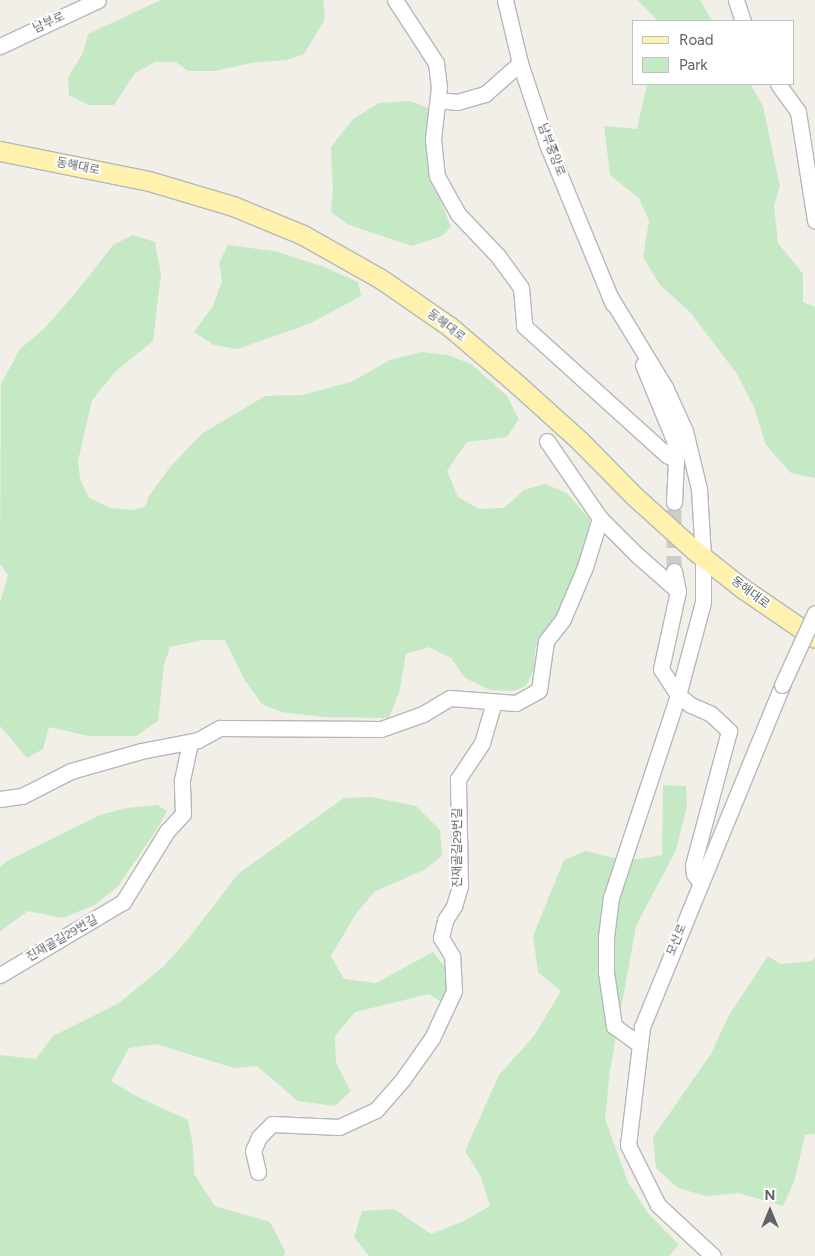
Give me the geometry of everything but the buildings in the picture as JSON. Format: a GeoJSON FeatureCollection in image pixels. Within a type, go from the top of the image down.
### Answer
{"type":"FeatureCollection","features":[{"type":"Feature","properties":{"kind":"main road","name":"동해대로"},"geometry":{"type":"LineString","coordinates":[[2,151],[149,181],[233,206],[303,235],[380,280],[449,326],[580,441],[632,495],[703,556],[742,588],[815,638]]}},
{"type":"Feature","properties":{"kind":"street","name":"남부로"},"geometry":{"type":"LineString","coordinates":[[0,46],[98,0]]}},
{"type":"Feature","properties":{"kind":"street"},"geometry":{"type":"LineString","coordinates":[[395,0],[436,63],[439,87],[433,139],[437,176],[458,214],[498,256],[521,288],[524,326],[666,455],[676,460]]}},
{"type":"Feature","properties":{"kind":"street","name":"남부중앙로"},"geometry":{"type":"LineString","coordinates":[[505,0],[520,63],[547,144],[609,296],[645,370],[674,440],[676,460],[674,502]]}},
{"type":"Feature","properties":{"kind":"street"},"geometry":{"type":"LineString","coordinates":[[736,0],[743,20]]}},
{"type":"Feature","properties":{"kind":"street"},"geometry":{"type":"LineString","coordinates":[[438,100],[457,102],[485,94],[520,63]]}},
{"type":"Feature","properties":{"kind":"street"},"geometry":{"type":"LineString","coordinates":[[779,85],[798,112],[815,221]]}},
{"type":"Feature","properties":{"kind":"street","name":"남부중앙로"},"geometry":{"type":"LineString","coordinates":[[609,296],[665,387],[685,431],[699,489],[703,556],[702,602],[678,695],[611,897],[606,937],[606,972],[614,1026],[640,1045]]}},
{"type":"Feature","properties":{"kind":"street"},"geometry":{"type":"LineString","coordinates":[[548,441],[600,518],[636,554],[678,591]]}},
{"type":"Feature","properties":{"kind":"street"},"geometry":{"type":"LineString","coordinates":[[0,799],[22,796],[71,771],[141,751],[198,740],[220,728],[381,729],[423,714],[450,698],[516,703],[539,690],[546,641],[562,619],[585,568],[600,518]]}},
{"type":"Feature","properties":{"kind":"street"},"geometry":{"type":"LineString","coordinates":[[674,571],[678,591],[661,669],[678,695],[691,705],[711,714],[729,731],[693,865],[694,874],[700,882]]}},
{"type":"Feature","properties":{"kind":"street","name":"모산로"},"geometry":{"type":"LineString","coordinates":[[713,1256],[658,1205],[628,1145],[642,1027],[700,882],[782,686],[815,613]]}},
{"type":"Feature","properties":{"kind":"street","name":"진재골길29번길"},"geometry":{"type":"LineString","coordinates":[[258,1172],[253,1151],[259,1137],[272,1124],[338,1127],[376,1110],[403,1079],[432,1038],[454,991],[452,956],[441,938],[445,920],[454,906],[460,886],[458,779],[482,743],[494,702]]}},
{"type":"Feature","properties":{"kind":"street","name":"진재골길29번길"},"geometry":{"type":"LineString","coordinates":[[0,975],[124,902],[166,831],[183,814],[182,780],[190,742]]}},
{"type":"Feature","properties":{"kind":"green space"},"geometry":{"type":"Polygon","coordinates":[[[161,0],[323,0],[325,19],[304,54],[287,60],[251,63],[215,71],[188,71],[176,62],[155,62],[135,73],[114,105],[89,105],[69,95],[68,77],[83,53],[88,34],[161,0]]]}},
{"type":"Feature","properties":{"kind":"green space"},"geometry":{"type":"Polygon","coordinates":[[[637,0],[700,0],[711,20],[657,20],[637,0]]]}},
{"type":"Feature","properties":{"kind":"green space"},"geometry":{"type":"Polygon","coordinates":[[[647,85],[751,85],[763,106],[780,186],[774,206],[778,243],[803,274],[803,302],[815,307],[815,478],[791,473],[766,445],[754,407],[737,374],[690,312],[660,285],[643,257],[649,221],[639,198],[610,175],[604,126],[637,129],[647,85]]]}},
{"type":"Feature","properties":{"kind":"green space"},"geometry":{"type":"Polygon","coordinates":[[[409,101],[430,109],[426,127],[426,154],[431,176],[451,227],[442,236],[412,246],[349,225],[331,212],[333,190],[331,147],[353,119],[379,103],[409,101]]]}},
{"type":"Feature","properties":{"kind":"green space"},"geometry":{"type":"Polygon","coordinates":[[[133,235],[155,242],[161,274],[153,341],[116,371],[92,400],[78,461],[80,479],[89,498],[111,508],[133,510],[145,507],[149,496],[170,467],[203,433],[265,396],[302,395],[351,382],[390,360],[422,352],[448,355],[471,364],[507,396],[519,419],[507,437],[467,442],[447,471],[458,497],[479,509],[504,508],[524,490],[545,484],[567,493],[590,520],[588,539],[564,606],[544,631],[535,649],[534,669],[526,686],[513,691],[490,690],[465,678],[451,658],[429,647],[406,654],[399,693],[389,718],[323,717],[281,712],[262,704],[244,679],[225,640],[203,640],[170,647],[164,665],[158,721],[136,736],[89,736],[49,727],[43,749],[27,758],[0,726],[0,603],[8,575],[0,564],[1,384],[20,349],[44,329],[78,290],[113,245],[133,235]]]}},
{"type":"Feature","properties":{"kind":"green space"},"geometry":{"type":"Polygon","coordinates":[[[228,245],[274,251],[322,266],[358,282],[361,296],[311,323],[238,349],[214,345],[194,332],[213,306],[222,281],[219,263],[228,245]]]}},
{"type":"Feature","properties":{"kind":"green space"},"geometry":{"type":"Polygon","coordinates":[[[663,785],[686,786],[687,806],[676,850],[636,926],[610,1070],[605,1119],[628,1182],[647,1212],[679,1245],[669,1256],[369,1256],[354,1237],[362,1211],[394,1209],[431,1234],[464,1221],[490,1206],[481,1177],[465,1151],[499,1075],[534,1036],[561,991],[538,972],[533,936],[564,860],[586,851],[627,861],[662,855],[663,785]]]}},
{"type":"Feature","properties":{"kind":"green space"},"geometry":{"type":"Polygon","coordinates":[[[371,797],[416,806],[440,830],[442,856],[424,870],[374,892],[355,915],[331,956],[344,979],[376,983],[433,952],[445,967],[451,983],[443,1003],[429,994],[355,1012],[335,1036],[336,1063],[351,1091],[335,1106],[298,1101],[257,1066],[234,1068],[156,1044],[129,1048],[111,1081],[136,1096],[188,1120],[193,1146],[194,1174],[215,1206],[270,1222],[285,1251],[284,1256],[0,1256],[0,1055],[36,1059],[53,1036],[119,1003],[164,966],[188,939],[238,874],[344,798],[371,797]]]}},
{"type":"Feature","properties":{"kind":"green space"},"geometry":{"type":"Polygon","coordinates":[[[157,805],[167,811],[156,831],[118,886],[95,905],[62,918],[28,911],[0,931],[0,867],[9,860],[100,815],[127,808],[157,805]]]}},
{"type":"Feature","properties":{"kind":"green space"},"geometry":{"type":"Polygon","coordinates":[[[768,956],[780,964],[812,961],[815,957],[815,1134],[805,1135],[794,1182],[783,1206],[739,1193],[706,1196],[678,1188],[656,1168],[653,1137],[711,1054],[729,1015],[768,956]]]}},
{"type":"Feature","properties":{"kind":"tunnel"},"geometry":{"type":"LineString","coordinates":[[674,502],[674,571]]}}]}
